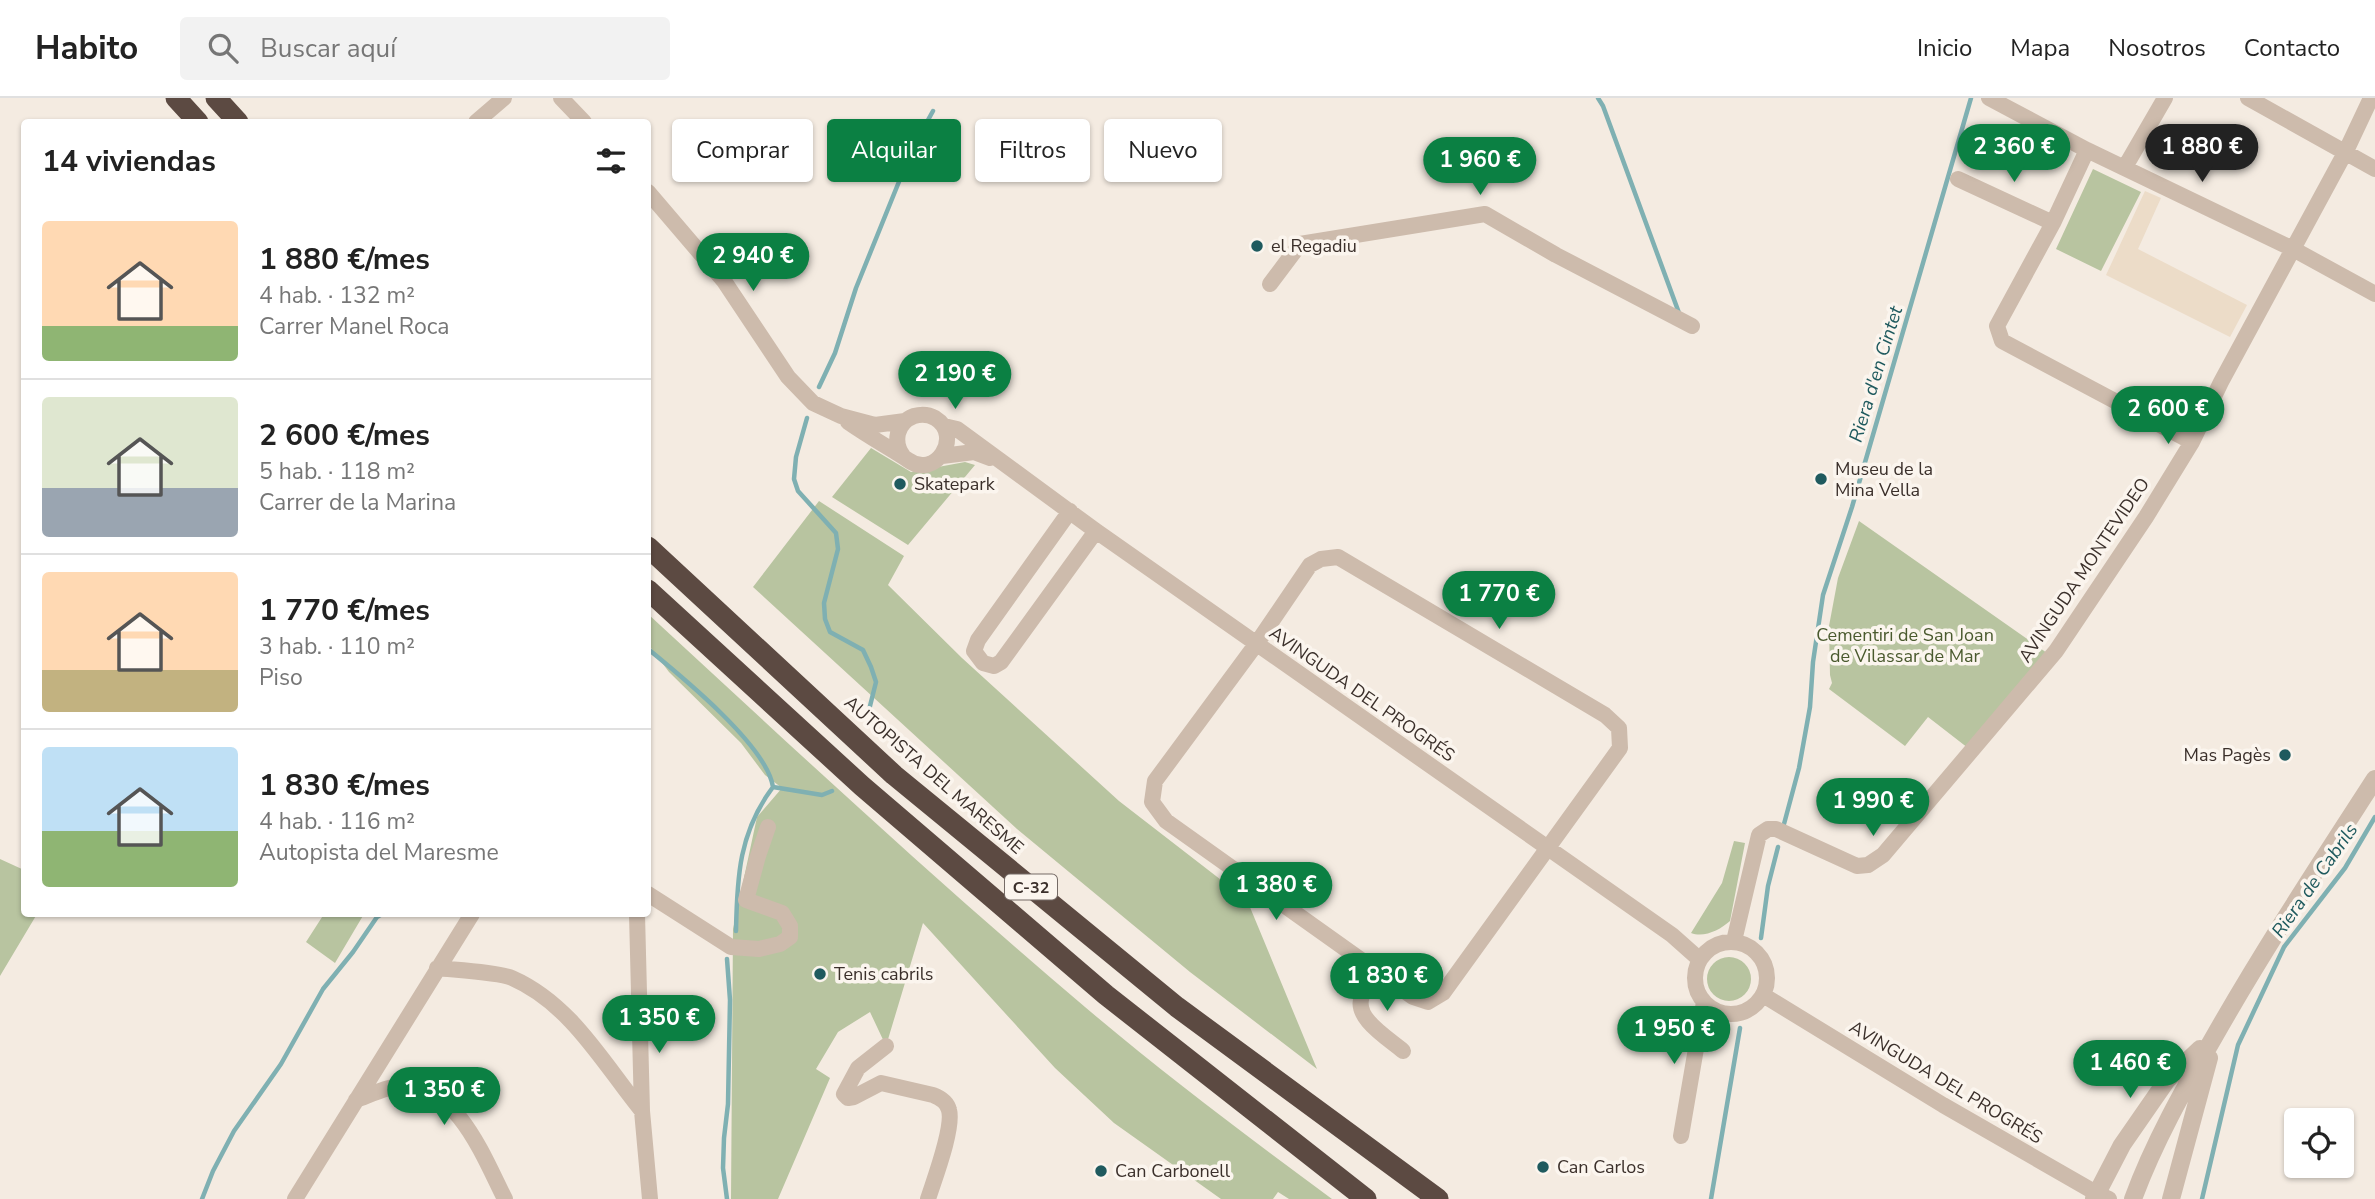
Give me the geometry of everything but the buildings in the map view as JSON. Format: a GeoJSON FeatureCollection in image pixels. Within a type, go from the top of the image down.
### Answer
{"type":"FeatureCollection","features":[{"type":"Feature","properties":{"kind":"highway"},"geometry":{"type":"LineString","coordinates":[[176,98],[195,119]]}},
{"type":"Feature","properties":{"kind":"highway"},"geometry":{"type":"LineString","coordinates":[[216,98],[235,119]]}},
{"type":"Feature","properties":{"kind":"highway","name":"AUTOPISTA DEL MARESME"},"geometry":{"type":"LineString","coordinates":[[651,550],[894,775],[1177,1007],[1438,1199]]}},
{"type":"Feature","properties":{"kind":"highway","name":"C-32"},"geometry":{"type":"LineString","coordinates":[[651,593],[862,786],[1107,995],[1366,1199]]}},
{"type":"Feature","properties":{"kind":"street"},"geometry":{"type":"LineString","coordinates":[[480,119],[504,98]]}},
{"type":"Feature","properties":{"kind":"street"},"geometry":{"type":"LineString","coordinates":[[561,98],[581,119]]}},
{"type":"Feature","properties":{"kind":"street"},"geometry":{"type":"LineString","coordinates":[[2125,167],[2165,98]]}},
{"type":"Feature","properties":{"kind":"street"},"geometry":{"type":"LineString","coordinates":[[2248,98],[2375,169]]}},
{"type":"Feature","properties":{"kind":"street","name":"AVINGUDA MONTEVIDEO"},"geometry":{"type":"LineString","coordinates":[[1734,941],[1759,835],[1768,829],[1776,829],[1857,866],[1868,865],[1883,855],[2056,651],[2146,517],[2192,442],[2221,382],[2346,151],[2371,98]]}},
{"type":"Feature","properties":{"kind":"street"},"geometry":{"type":"LineString","coordinates":[[1989,99],[2087,150],[2293,249],[2375,294]]}},
{"type":"Feature","properties":{"kind":"street"},"geometry":{"type":"LineString","coordinates":[[2087,150],[2053,223],[1997,326],[2002,341],[2192,442]]}},
{"type":"Feature","properties":{"kind":"street"},"geometry":{"type":"LineString","coordinates":[[1958,178],[2053,223]]}},
{"type":"Feature","properties":{"kind":"street"},"geometry":{"type":"LineString","coordinates":[[651,196],[723,281],[788,377],[813,403],[841,416],[874,425],[905,421],[916,415],[938,420],[948,439],[942,456]]}},
{"type":"Feature","properties":{"kind":"street"},"geometry":{"type":"LineString","coordinates":[[1270,284],[1300,244],[1485,215],[1692,326]]}},
{"type":"Feature","properties":{"kind":"street"},"geometry":{"type":"LineString","coordinates":[[841,416],[909,462],[931,464],[942,456],[974,452],[1002,462]]}},
{"type":"Feature","properties":{"kind":"street"},"geometry":{"type":"LineString","coordinates":[[903,456],[897,444],[897,435],[905,421]]}},
{"type":"Feature","properties":{"kind":"street","name":"AVINGUDA DEL PROGRÉS"},"geometry":{"type":"LineString","coordinates":[[943,426],[957,429],[1096,531],[1672,935],[1699,959]]}},
{"type":"Feature","properties":{"kind":"street"},"geometry":{"type":"LineString","coordinates":[[1070,511],[978,640],[974,651],[983,663],[994,666],[1001,662],[1096,531]]}},
{"type":"Feature","properties":{"kind":"street"},"geometry":{"type":"LineString","coordinates":[[1338,557],[1605,715],[1619,728],[1620,748],[1546,848],[1443,993],[1429,1002],[1413,997],[1166,821],[1152,802],[1155,781],[1310,565],[1321,559],[1338,557]]}},
{"type":"Feature","properties":{"kind":"street"},"geometry":{"type":"LineString","coordinates":[[2133,1199],[2185,1086],[2246,980],[2375,779]]}},
{"type":"Feature","properties":{"kind":"street"},"geometry":{"type":"LineString","coordinates":[[651,896],[731,947],[759,949],[780,944],[790,937],[790,926],[782,913],[746,900],[768,827]]}},
{"type":"Feature","properties":{"kind":"street"},"geometry":{"type":"LineString","coordinates":[[295,1199],[437,968],[463,917]]}},
{"type":"Feature","properties":{"kind":"street"},"geometry":{"type":"LineString","coordinates":[[637,917],[642,1111],[650,1199]]}},
{"type":"Feature","properties":{"kind":"street"},"geometry":{"type":"LineString","coordinates":[[1734,941],[1751,947],[1762,958],[1767,970],[1767,983],[1763,995],[1752,1008],[1734,1014],[1719,1013],[1704,1002],[1696,990],[1694,977],[1699,959],[1706,951],[1717,944],[1734,941]]}},
{"type":"Feature","properties":{"kind":"street"},"geometry":{"type":"LineString","coordinates":[[437,968],[510,977],[545,998],[585,1034],[642,1111]]}},
{"type":"Feature","properties":{"kind":"street"},"geometry":{"type":"LineString","coordinates":[[1378,972],[1361,996],[1360,1007],[1364,1017],[1403,1051]]}},
{"type":"Feature","properties":{"kind":"street","name":"AVINGUDA DEL PROGRÉS"},"geometry":{"type":"LineString","coordinates":[[1763,995],[1942,1105],[2100,1197]]}},
{"type":"Feature","properties":{"kind":"street"},"geometry":{"type":"LineString","coordinates":[[1681,1136],[1704,1002]]}},
{"type":"Feature","properties":{"kind":"street"},"geometry":{"type":"LineString","coordinates":[[2100,1197],[2122,1145],[2167,1080],[2215,1035]]}},
{"type":"Feature","properties":{"kind":"street"},"geometry":{"type":"LineString","coordinates":[[2171,1199],[2215,1035]]}},
{"type":"Feature","properties":{"kind":"street"},"geometry":{"type":"LineString","coordinates":[[886,1046],[858,1068],[844,1094],[848,1098],[854,1097],[881,1083],[933,1095],[941,1098],[948,1106],[950,1114],[940,1163],[928,1199]]}},
{"type":"Feature","properties":{"kind":"street"},"geometry":{"type":"LineString","coordinates":[[356,1100],[401,1085],[426,1089],[453,1107],[474,1138],[505,1199]]}},
{"type":"Feature","properties":{"kind":"green space"},"geometry":{"type":"Polygon","coordinates":[[[2093,169],[2141,192],[2101,271],[2056,249],[2093,169]]]}},
{"type":"Feature","properties":{"kind":"green space","name":"Skatepark"},"geometry":{"type":"Polygon","coordinates":[[[871,448],[911,472],[965,462],[975,465],[908,545],[832,497],[871,448]]]}},
{"type":"Feature","properties":{"kind":"green space"},"geometry":{"type":"Polygon","coordinates":[[[819,501],[904,556],[888,585],[962,658],[1119,801],[1247,900],[1317,1069],[1190,972],[1017,829],[753,587],[819,501]]]}},
{"type":"Feature","properties":{"kind":"green space","name":"Cementiri de San Joan de Vilassar de Mar"},"geometry":{"type":"Polygon","coordinates":[[[1859,521],[2047,653],[1968,748],[1928,717],[1905,746],[1829,689],[1832,683],[1829,626],[1838,578],[1859,521]]]}},
{"type":"Feature","properties":{"kind":"green space"},"geometry":{"type":"Polygon","coordinates":[[[651,617],[919,862],[1085,1007],[1145,1057],[1332,1199],[1289,1199],[1278,1192],[1273,1199],[1221,1199],[1114,1123],[1055,1068],[923,923],[886,1046],[870,1012],[838,1032],[816,1069],[830,1078],[778,1199],[731,1199],[733,929],[757,817],[782,788],[765,775],[741,743],[669,672],[651,648],[651,617]]]}},
{"type":"Feature","properties":{"kind":"green space"},"geometry":{"type":"Polygon","coordinates":[[[1734,841],[1745,843],[1730,921],[1712,932],[1691,933],[1722,883],[1734,841]]]}},
{"type":"Feature","properties":{"kind":"green space"},"geometry":{"type":"Polygon","coordinates":[[[0,859],[21,869],[21,917],[35,917],[0,976],[0,859]]]}},
{"type":"Feature","properties":{"kind":"green space"},"geometry":{"type":"Polygon","coordinates":[[[322,917],[362,917],[335,963],[306,942],[322,917]]]}},
{"type":"Feature","properties":{"kind":"green space"},"geometry":{"type":"Polygon","coordinates":[[[1729,957],[1738,958],[1745,963],[1750,970],[1750,988],[1745,995],[1738,1000],[1729,1001],[1720,1000],[1713,995],[1708,988],[1707,979],[1708,970],[1713,963],[1720,958],[1729,957]]]}},
{"type":"Feature","properties":{"kind":"shaded area"},"geometry":{"type":"Polygon","coordinates":[[[2145,191],[2161,198],[2138,249],[2247,305],[2230,337],[2106,275],[2145,191]]]}},
{"type":"Feature","properties":{"kind":"waterway"},"geometry":{"type":"LineString","coordinates":[[1598,98],[1679,313]]}},
{"type":"Feature","properties":{"kind":"waterway","name":"Riera d'en Cintet"},"geometry":{"type":"LineString","coordinates":[[1784,824],[1799,768],[1810,707],[1813,662],[1823,595],[1852,507],[1971,98]]}},
{"type":"Feature","properties":{"kind":"waterway"},"geometry":{"type":"LineString","coordinates":[[819,387],[835,353],[856,288],[913,147],[933,111]]}},
{"type":"Feature","properties":{"kind":"waterway"},"geometry":{"type":"LineString","coordinates":[[807,418],[796,457],[794,479],[798,491],[836,533],[838,549],[824,603],[825,619],[830,632],[863,650],[876,682],[869,710]]}},
{"type":"Feature","properties":{"kind":"waterway"},"geometry":{"type":"LineString","coordinates":[[651,652],[740,732],[767,770],[773,787]]}},
{"type":"Feature","properties":{"kind":"waterway"},"geometry":{"type":"LineString","coordinates":[[736,931],[737,892],[742,856],[753,821],[773,787],[822,795],[832,791]]}},
{"type":"Feature","properties":{"kind":"waterway","name":"Riera de Cabrils"},"geometry":{"type":"LineString","coordinates":[[2202,1199],[2238,1045],[2284,947],[2345,868],[2375,817]]}},
{"type":"Feature","properties":{"kind":"waterway","name":"Riera d'en Cintet"},"geometry":{"type":"LineString","coordinates":[[1761,938],[1768,886],[1778,847]]}},
{"type":"Feature","properties":{"kind":"waterway"},"geometry":{"type":"LineString","coordinates":[[202,1199],[234,1131],[281,1064],[323,989],[377,917]]}},
{"type":"Feature","properties":{"kind":"waterway"},"geometry":{"type":"LineString","coordinates":[[727,959],[730,1000],[728,1104],[723,1168],[727,1199]]}},
{"type":"Feature","properties":{"kind":"waterway","name":"Riera d'en Cintet"},"geometry":{"type":"LineString","coordinates":[[1711,1199],[1740,1028]]}},
{"type":"Feature","properties":{"kind":"place","name":"el Regadiu"},"geometry":{"type":"Point","coordinates":[1257,246]}},
{"type":"Feature","properties":{"kind":"place","name":"Museu de la Mina Vella"},"geometry":{"type":"Point","coordinates":[1821,479]}},
{"type":"Feature","properties":{"kind":"place","name":"Skatepark"},"geometry":{"type":"Point","coordinates":[900,484]}},
{"type":"Feature","properties":{"kind":"place","name":"Mas Pagès"},"geometry":{"type":"Point","coordinates":[2285,755]}},
{"type":"Feature","properties":{"kind":"place","name":"Tenis cabrils"},"geometry":{"type":"Point","coordinates":[820,974]}},
{"type":"Feature","properties":{"kind":"place","name":"Can Carlos"},"geometry":{"type":"Point","coordinates":[1543,1167]}},
{"type":"Feature","properties":{"kind":"place","name":"Can Carbonell"},"geometry":{"type":"Point","coordinates":[1101,1171]}}]}
